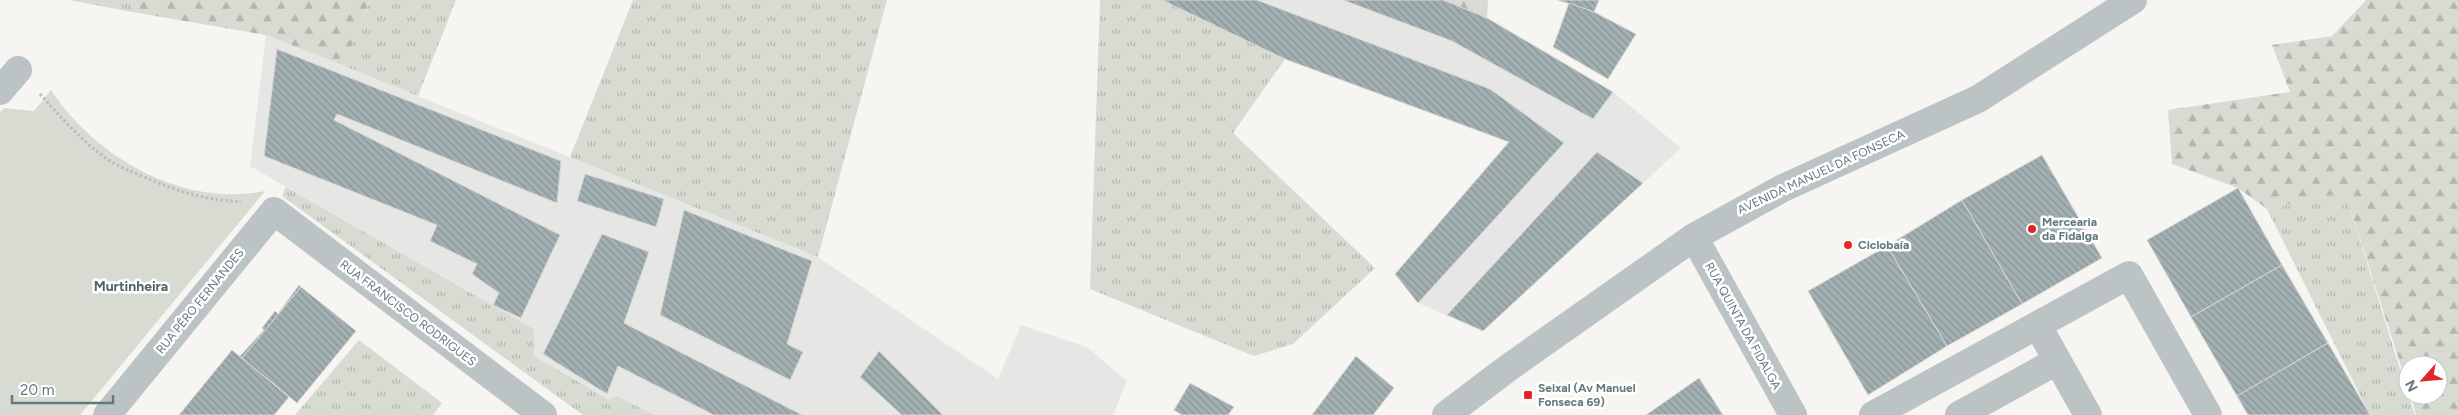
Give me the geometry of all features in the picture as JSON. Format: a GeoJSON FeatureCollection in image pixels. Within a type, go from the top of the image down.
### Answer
{"type":"FeatureCollection","features":[{"type":"Feature","properties":{"kind":"street","name":"AVENIDA MANUEL DA FONSECA"},"geometry":{"type":"LineString","coordinates":[[1446,415],[1508,368],[1694,237],[1784,188],[1978,99],[2133,0]]}},
{"type":"Feature","properties":{"kind":"street"},"geometry":{"type":"LineString","coordinates":[[0,91],[18,70]]}},
{"type":"Feature","properties":{"kind":"street","name":"RUA PÊRO FERNANDES"},"geometry":{"type":"LineString","coordinates":[[108,415],[274,211]]}},
{"type":"Feature","properties":{"kind":"street","name":"RUA FRANCISCO RODRIGUES"},"geometry":{"type":"LineString","coordinates":[[274,211],[542,415]]}},
{"type":"Feature","properties":{"kind":"street","name":"RUA QUINTA DA FIDALGA"},"geometry":{"type":"LineString","coordinates":[[1694,237],[1792,415]]}},
{"type":"Feature","properties":{"kind":"street"},"geometry":{"type":"LineString","coordinates":[[1872,415],[2129,275],[2208,415]]}},
{"type":"Feature","properties":{"kind":"street"},"geometry":{"type":"LineString","coordinates":[[2038,326],[2088,415]]}},
{"type":"Feature","properties":{"kind":"street"},"geometry":{"type":"LineString","coordinates":[[1959,415],[2057,361]]}},
{"type":"Feature","properties":{"kind":"path"},"geometry":{"type":"LineString","coordinates":[[18,70],[60,118],[100,154],[118,166],[181,193],[216,200],[255,203],[274,211]]}},
{"type":"Feature","properties":{"kind":"shaded area"},"geometry":{"type":"Polygon","coordinates":[[[1162,0],[1443,0],[1487,18],[1613,92],[1681,148],[1483,331],[1418,303],[1395,274],[1508,142],[1285,59],[1162,0]]]}},
{"type":"Feature","properties":{"kind":"shaded area"},"geometry":{"type":"Polygon","coordinates":[[[266,35],[818,257],[998,379],[1021,325],[1087,347],[1127,381],[1113,415],[654,415],[619,396],[608,399],[534,356],[534,329],[250,166],[266,35]]]}},
{"type":"Feature","properties":{"kind":"green space"},"geometry":{"type":"Polygon","coordinates":[[[69,0],[135,0],[138,13],[69,0]]]}},
{"type":"Feature","properties":{"kind":"green space"},"geometry":{"type":"Polygon","coordinates":[[[135,0],[370,0],[344,66],[266,35],[138,13],[135,0]]]}},
{"type":"Feature","properties":{"kind":"green space"},"geometry":{"type":"Polygon","coordinates":[[[370,0],[456,0],[418,96],[344,66],[370,0]]]}},
{"type":"Feature","properties":{"kind":"green space"},"geometry":{"type":"Polygon","coordinates":[[[633,0],[887,0],[818,257],[570,157],[633,0]]]}},
{"type":"Feature","properties":{"kind":"green space"},"geometry":{"type":"Polygon","coordinates":[[[1100,0],[1162,0],[1285,59],[1233,133],[1375,268],[1293,344],[1254,356],[1090,289],[1100,0]]]}},
{"type":"Feature","properties":{"kind":"green space"},"geometry":{"type":"Polygon","coordinates":[[[1443,0],[1488,0],[1487,18],[1443,0]]]}},
{"type":"Feature","properties":{"kind":"green space"},"geometry":{"type":"Polygon","coordinates":[[[2366,0],[2458,0],[2458,415],[2416,415],[2413,405],[2448,405],[2448,355],[2398,355],[2398,357],[2345,192],[2267,209],[2238,188],[2172,164],[2168,110],[2290,92],[2272,45],[2332,36],[2366,0]]]}},
{"type":"Feature","properties":{"kind":"green space"},"geometry":{"type":"Polygon","coordinates":[[[51,90],[69,114],[91,136],[116,156],[144,172],[173,184],[203,192],[234,194],[265,191],[80,415],[0,415],[0,112],[4,108],[34,111],[51,90]]]}},
{"type":"Feature","properties":{"kind":"green space"},"geometry":{"type":"Polygon","coordinates":[[[286,187],[534,329],[534,356],[608,399],[618,396],[654,415],[583,415],[282,196],[286,187]]]}},
{"type":"Feature","properties":{"kind":"green space"},"geometry":{"type":"Polygon","coordinates":[[[2345,192],[2398,363],[2398,405],[2412,405],[2415,415],[2370,415],[2267,209],[2345,192]]]}},
{"type":"Feature","properties":{"kind":"green space"},"geometry":{"type":"Polygon","coordinates":[[[359,340],[442,403],[433,415],[295,415],[359,340]]]}},
{"type":"Feature","properties":{"kind":"building"},"geometry":{"type":"Polygon","coordinates":[[[1162,0],[1257,0],[1490,89],[1564,143],[1418,303],[1395,274],[1509,142],[1285,59],[1162,0]]]}},
{"type":"Feature","properties":{"kind":"building"},"geometry":{"type":"Polygon","coordinates":[[[1343,0],[1443,0],[1487,18],[1613,92],[1593,119],[1452,41],[1343,0]]]}},
{"type":"Feature","properties":{"kind":"building"},"geometry":{"type":"Polygon","coordinates":[[[1558,0],[1599,0],[1594,12],[1558,0]]]}},
{"type":"Feature","properties":{"kind":"building"},"geometry":{"type":"Polygon","coordinates":[[[1569,3],[1594,12],[1636,34],[1608,79],[1553,47],[1569,3]]]}},
{"type":"Feature","properties":{"kind":"building"},"geometry":{"type":"Polygon","coordinates":[[[277,49],[561,161],[557,203],[337,114],[334,120],[560,235],[521,318],[493,305],[499,293],[472,274],[477,264],[430,241],[437,225],[264,156],[277,49]]]}},
{"type":"Feature","properties":{"kind":"building"},"geometry":{"type":"Polygon","coordinates":[[[1597,152],[1643,183],[1483,331],[1447,315],[1597,152]]]}},
{"type":"Feature","properties":{"kind":"building","name":"Mercearia da Fidalga"},"geometry":{"type":"Polygon","coordinates":[[[2042,155],[2102,258],[2022,304],[1962,200],[2042,155]]]}},
{"type":"Feature","properties":{"kind":"building"},"geometry":{"type":"Polygon","coordinates":[[[585,174],[664,199],[656,227],[577,201],[585,174]]]}},
{"type":"Feature","properties":{"kind":"building"},"geometry":{"type":"Polygon","coordinates":[[[2238,188],[2282,265],[2191,317],[2147,240],[2238,188]]]}},
{"type":"Feature","properties":{"kind":"building"},"geometry":{"type":"Polygon","coordinates":[[[1962,200],[2022,304],[1947,346],[1887,246],[1962,200]]]}},
{"type":"Feature","properties":{"kind":"building"},"geometry":{"type":"Polygon","coordinates":[[[684,210],[812,261],[787,344],[803,352],[790,380],[660,315],[684,210]]]}},
{"type":"Feature","properties":{"kind":"building"},"geometry":{"type":"Polygon","coordinates":[[[602,234],[649,252],[624,323],[802,415],[714,415],[618,366],[607,394],[543,354],[602,234]]]}},
{"type":"Feature","properties":{"kind":"building"},"geometry":{"type":"Polygon","coordinates":[[[1887,246],[1947,346],[1868,395],[1808,291],[1887,246]]]}},
{"type":"Feature","properties":{"kind":"building"},"geometry":{"type":"Polygon","coordinates":[[[2282,265],[2328,343],[2237,396],[2191,317],[2282,265]]]}},
{"type":"Feature","properties":{"kind":"building"},"geometry":{"type":"Polygon","coordinates":[[[299,285],[301,287],[242,358],[240,356],[264,330],[262,328],[275,311],[278,314],[299,285]]]}},
{"type":"Feature","properties":{"kind":"building"},"geometry":{"type":"Polygon","coordinates":[[[301,287],[356,331],[297,403],[242,358],[301,287]]]}},
{"type":"Feature","properties":{"kind":"building"},"geometry":{"type":"Polygon","coordinates":[[[2328,343],[2370,415],[2248,415],[2237,396],[2328,343]]]}},
{"type":"Feature","properties":{"kind":"building"},"geometry":{"type":"Polygon","coordinates":[[[232,350],[289,397],[274,415],[179,415],[232,350]]]}},
{"type":"Feature","properties":{"kind":"building"},"geometry":{"type":"Polygon","coordinates":[[[879,351],[943,415],[902,415],[860,377],[879,351]]]}},
{"type":"Feature","properties":{"kind":"building"},"geometry":{"type":"Polygon","coordinates":[[[1356,356],[1394,388],[1373,415],[1312,415],[1356,356]]]}},
{"type":"Feature","properties":{"kind":"building"},"geometry":{"type":"Polygon","coordinates":[[[1699,378],[1723,415],[1646,415],[1699,378]]]}},
{"type":"Feature","properties":{"kind":"building"},"geometry":{"type":"Polygon","coordinates":[[[1190,383],[1234,407],[1228,415],[1182,415],[1174,410],[1190,383]]]}},
{"type":"Feature","properties":{"kind":"place","name":"Mercearia da Fidalga"},"geometry":{"type":"Point","coordinates":[2032,229]}},
{"type":"Feature","properties":{"kind":"place","name":"Ciclobaía"},"geometry":{"type":"Point","coordinates":[1848,245]}},
{"type":"Feature","properties":{"kind":"place","name":"Seixal (Av Manuel Fonseca 69)"},"geometry":{"type":"Point","coordinates":[1528,395]}},
{"type":"Feature","properties":{"kind":"district","name":"Murtinheira"},"geometry":{"type":"Point","coordinates":[131,286]}}]}
